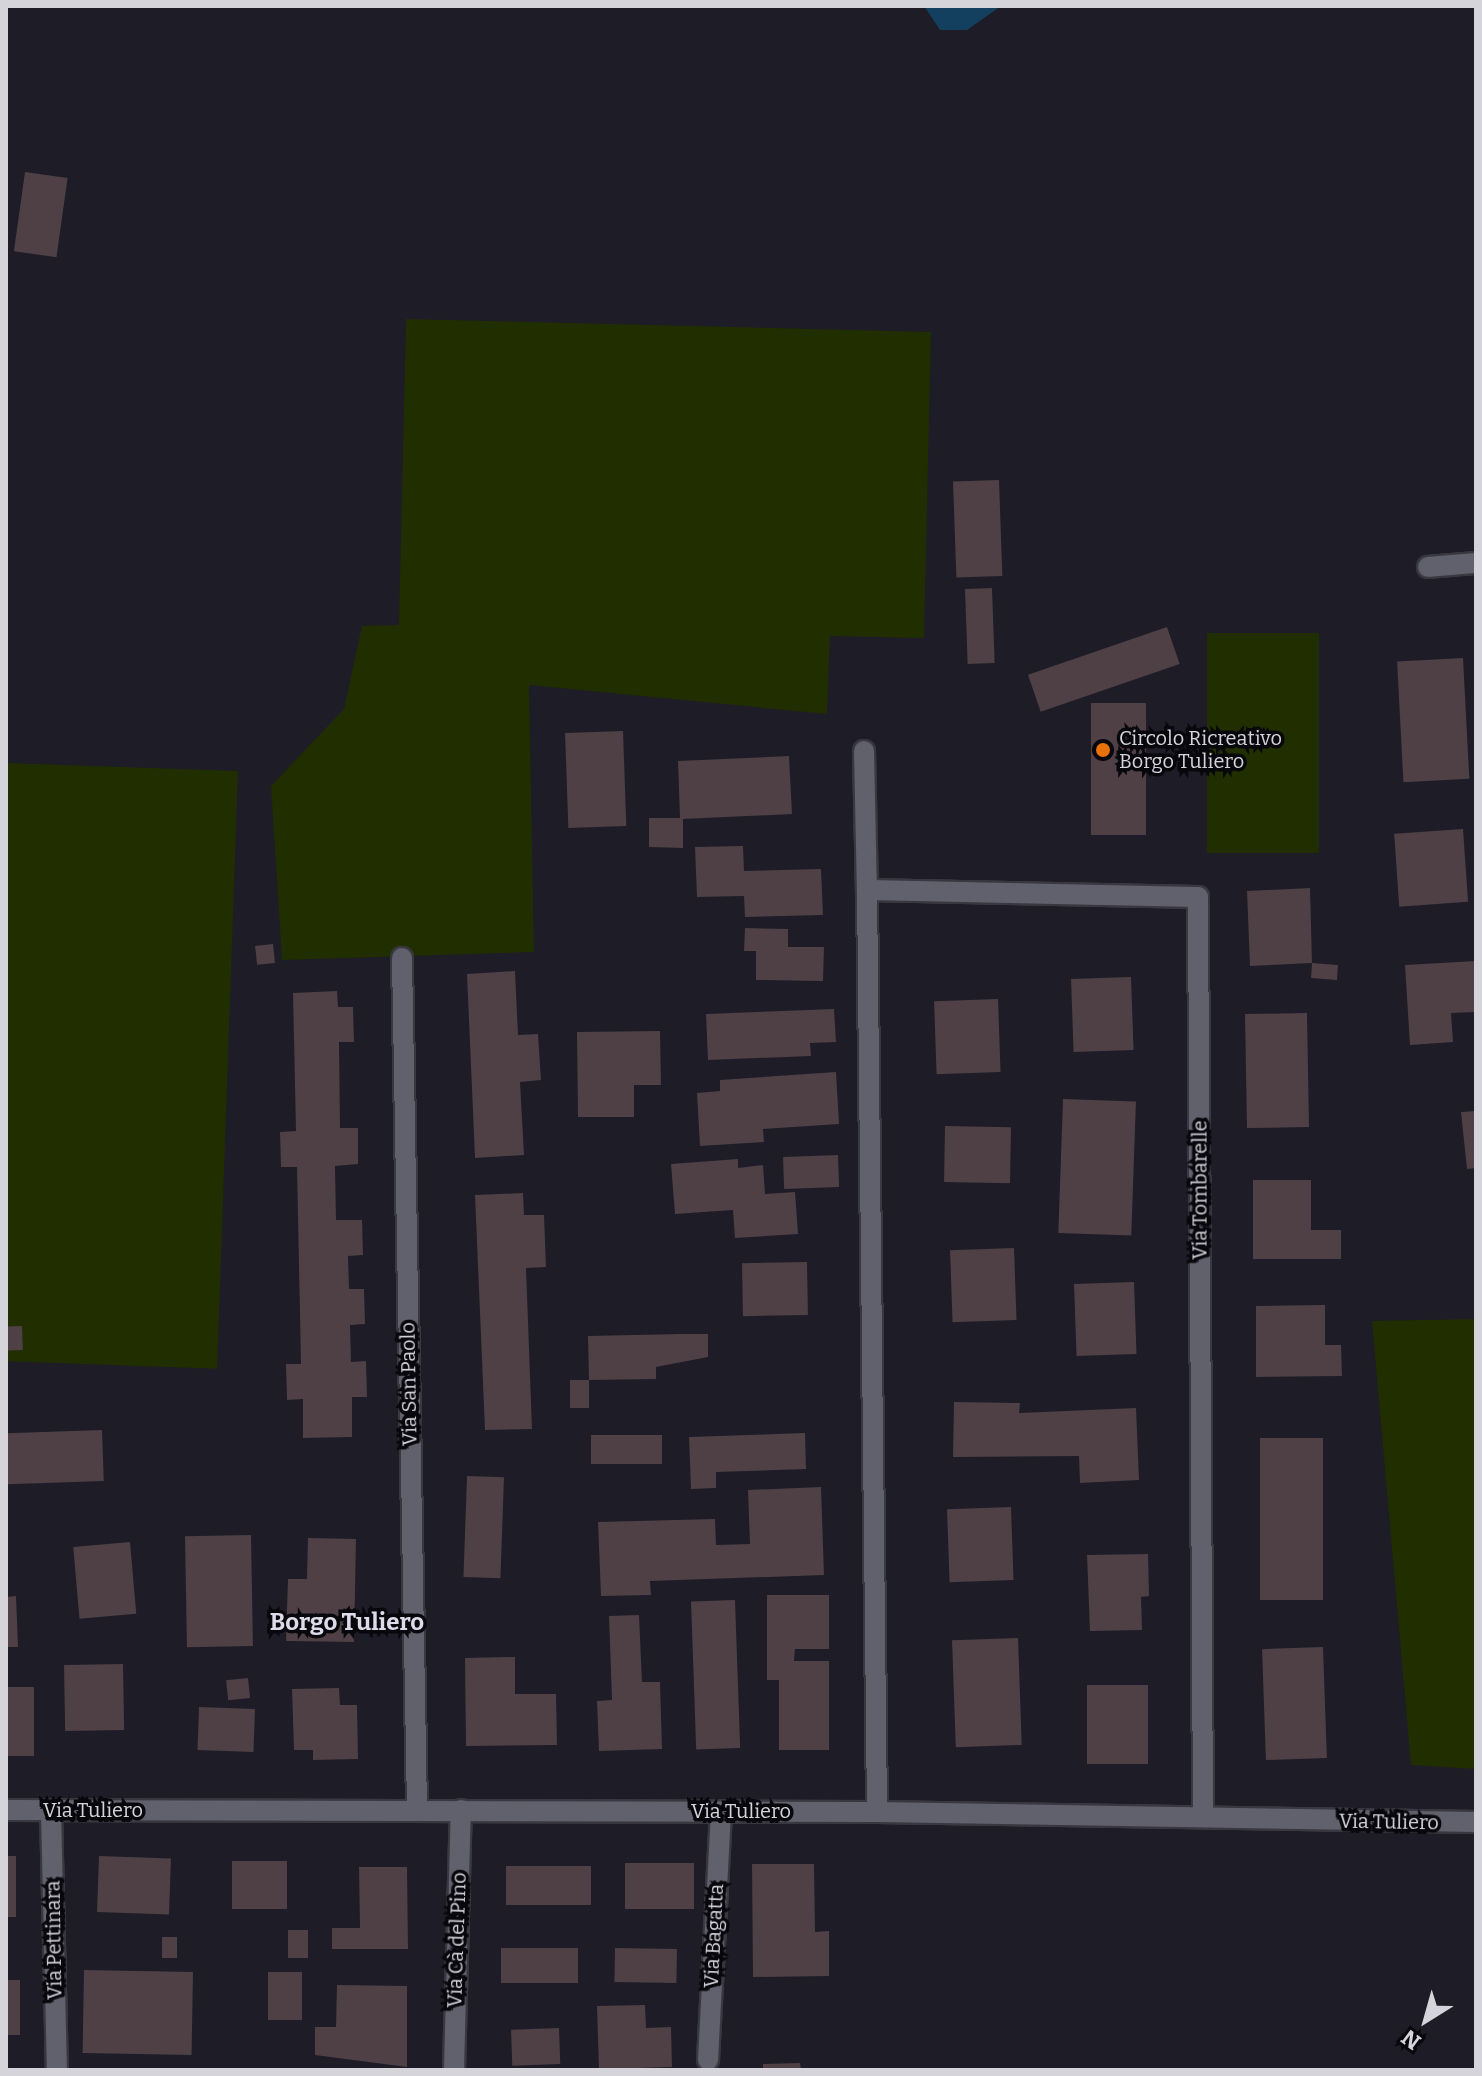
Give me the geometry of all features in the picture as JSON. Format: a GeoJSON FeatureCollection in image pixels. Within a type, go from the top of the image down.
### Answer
{"type":"FeatureCollection","features":[{"type":"Feature","properties":{"kind":"street"},"geometry":{"type":"LineString","coordinates":[[1428,567],[1476,563]]}},
{"type":"Feature","properties":{"kind":"street"},"geometry":{"type":"LineString","coordinates":[[864,751],[877,1812]]}},
{"type":"Feature","properties":{"kind":"street","name":"Via Tombarelle"},"geometry":{"type":"LineString","coordinates":[[867,890],[1198,897],[1203,1815]]}},
{"type":"Feature","properties":{"kind":"street","name":"Via San Paolo"},"geometry":{"type":"LineString","coordinates":[[402,958],[417,1809]]}},
{"type":"Feature","properties":{"kind":"street","name":"Via Tuliero"},"geometry":{"type":"LineString","coordinates":[[6,1810],[877,1812],[1203,1815],[1476,1822]]}},
{"type":"Feature","properties":{"kind":"street","name":"Via Pettinara"},"geometry":{"type":"LineString","coordinates":[[51,1810],[57,2070]]}},
{"type":"Feature","properties":{"kind":"street","name":"Via Cà del Pino"},"geometry":{"type":"LineString","coordinates":[[454,2070],[461,1810]]}},
{"type":"Feature","properties":{"kind":"street","name":"Via Bagatta"},"geometry":{"type":"LineString","coordinates":[[708,2060],[721,1811]]}},
{"type":"Feature","properties":{"kind":"green space"},"geometry":{"type":"Polygon","coordinates":[[[406,319],[931,332],[924,638],[830,636],[827,714],[529,685],[534,952],[282,960],[271,786],[344,709],[362,626],[399,625],[406,319]]]}},
{"type":"Feature","properties":{"kind":"green space"},"geometry":{"type":"Polygon","coordinates":[[[1207,633],[1319,633],[1319,853],[1207,853],[1207,633]]]}},
{"type":"Feature","properties":{"kind":"green space"},"geometry":{"type":"Polygon","coordinates":[[[6,763],[238,771],[217,1369],[6,1361],[6,763]]]}},
{"type":"Feature","properties":{"kind":"green space"},"geometry":{"type":"Polygon","coordinates":[[[1476,1319],[1476,1769],[1411,1765],[1372,1321],[1476,1319]]]}},
{"type":"Feature","properties":{"kind":"water"},"geometry":{"type":"Polygon","coordinates":[[[924,6],[1001,6],[967,30],[940,30],[924,6]]]}},
{"type":"Feature","properties":{"kind":"building"},"geometry":{"type":"Polygon","coordinates":[[[25,172],[68,178],[56,257],[14,251],[25,172]]]}},
{"type":"Feature","properties":{"kind":"building"},"geometry":{"type":"Polygon","coordinates":[[[999,480],[1002,576],[956,578],[953,482],[999,480]]]}},
{"type":"Feature","properties":{"kind":"building"},"geometry":{"type":"Polygon","coordinates":[[[992,588],[995,663],[968,664],[965,589],[992,588]]]}},
{"type":"Feature","properties":{"kind":"building"},"geometry":{"type":"Polygon","coordinates":[[[1167,627],[1180,664],[1041,712],[1028,675],[1167,627]]]}},
{"type":"Feature","properties":{"kind":"building"},"geometry":{"type":"Polygon","coordinates":[[[1463,658],[1469,779],[1403,782],[1397,661],[1463,658]]]}},
{"type":"Feature","properties":{"kind":"building"},"geometry":{"type":"Polygon","coordinates":[[[1091,703],[1146,703],[1146,835],[1091,835],[1091,703]]]}},
{"type":"Feature","properties":{"kind":"building"},"geometry":{"type":"Polygon","coordinates":[[[623,731],[626,826],[568,828],[565,733],[623,731]]]}},
{"type":"Feature","properties":{"kind":"building"},"geometry":{"type":"Polygon","coordinates":[[[789,756],[792,814],[683,819],[683,848],[649,847],[649,818],[680,818],[678,761],[789,756]]]}},
{"type":"Feature","properties":{"kind":"building"},"geometry":{"type":"Polygon","coordinates":[[[1463,829],[1468,902],[1399,907],[1394,834],[1463,829]]]}},
{"type":"Feature","properties":{"kind":"building"},"geometry":{"type":"Polygon","coordinates":[[[743,846],[744,871],[821,869],[823,915],[745,917],[744,896],[697,897],[695,847],[743,846]]]}},
{"type":"Feature","properties":{"kind":"building"},"geometry":{"type":"Polygon","coordinates":[[[1310,888],[1312,963],[1250,966],[1247,891],[1310,888]]]}},
{"type":"Feature","properties":{"kind":"building"},"geometry":{"type":"Polygon","coordinates":[[[745,928],[788,929],[788,947],[824,947],[823,981],[756,980],[756,951],[744,951],[745,928]]]}},
{"type":"Feature","properties":{"kind":"building"},"geometry":{"type":"Polygon","coordinates":[[[273,944],[275,963],[257,965],[255,946],[273,944]]]}},
{"type":"Feature","properties":{"kind":"building"},"geometry":{"type":"Polygon","coordinates":[[[1476,961],[1476,1012],[1451,1013],[1453,1042],[1410,1045],[1405,965],[1476,961]]]}},
{"type":"Feature","properties":{"kind":"building"},"geometry":{"type":"Polygon","coordinates":[[[1312,963],[1338,965],[1337,980],[1311,978],[1312,963]]]}},
{"type":"Feature","properties":{"kind":"building"},"geometry":{"type":"Polygon","coordinates":[[[515,971],[518,1035],[538,1034],[541,1080],[520,1082],[524,1155],[475,1158],[467,974],[515,971]]]}},
{"type":"Feature","properties":{"kind":"building"},"geometry":{"type":"Polygon","coordinates":[[[1131,977],[1134,1050],[1074,1052],[1071,979],[1131,977]]]}},
{"type":"Feature","properties":{"kind":"building"},"geometry":{"type":"Polygon","coordinates":[[[337,991],[338,1007],[353,1007],[354,1042],[339,1042],[340,1128],[358,1128],[358,1164],[335,1166],[336,1220],[362,1220],[363,1255],[348,1256],[349,1289],[364,1289],[365,1324],[350,1325],[351,1362],[366,1361],[367,1397],[352,1397],[352,1437],[303,1438],[303,1399],[287,1400],[286,1364],[301,1364],[297,1167],[281,1167],[280,1132],[296,1131],[293,993],[337,991]]]}},
{"type":"Feature","properties":{"kind":"building"},"geometry":{"type":"Polygon","coordinates":[[[998,999],[1001,1072],[937,1074],[934,1001],[998,999]]]}},
{"type":"Feature","properties":{"kind":"building"},"geometry":{"type":"Polygon","coordinates":[[[834,1009],[836,1042],[810,1043],[811,1056],[708,1060],[706,1014],[834,1009]]]}},
{"type":"Feature","properties":{"kind":"building"},"geometry":{"type":"Polygon","coordinates":[[[1307,1013],[1309,1127],[1247,1128],[1245,1014],[1307,1013]]]}},
{"type":"Feature","properties":{"kind":"building"},"geometry":{"type":"Polygon","coordinates":[[[660,1031],[661,1085],[634,1085],[634,1117],[578,1117],[577,1032],[660,1031]]]}},
{"type":"Feature","properties":{"kind":"building"},"geometry":{"type":"Polygon","coordinates":[[[836,1072],[839,1124],[763,1129],[764,1142],[700,1146],[697,1093],[720,1091],[720,1080],[836,1072]]]}},
{"type":"Feature","properties":{"kind":"building"},"geometry":{"type":"Polygon","coordinates":[[[1063,1099],[1136,1102],[1131,1235],[1058,1233],[1063,1099]]]}},
{"type":"Feature","properties":{"kind":"building"},"geometry":{"type":"Polygon","coordinates":[[[1476,1111],[1476,1168],[1467,1169],[1461,1112],[1476,1111]]]}},
{"type":"Feature","properties":{"kind":"building"},"geometry":{"type":"Polygon","coordinates":[[[945,1126],[1011,1127],[1010,1183],[944,1182],[945,1126]]]}},
{"type":"Feature","properties":{"kind":"building"},"geometry":{"type":"Polygon","coordinates":[[[838,1155],[839,1187],[784,1189],[783,1157],[838,1155]]]}},
{"type":"Feature","properties":{"kind":"building"},"geometry":{"type":"Polygon","coordinates":[[[738,1159],[738,1168],[763,1165],[765,1194],[795,1192],[798,1234],[735,1238],[733,1210],[675,1214],[671,1164],[738,1159]]]}},
{"type":"Feature","properties":{"kind":"building"},"geometry":{"type":"Polygon","coordinates":[[[1253,1180],[1311,1180],[1311,1230],[1341,1230],[1341,1259],[1253,1259],[1253,1180]]]}},
{"type":"Feature","properties":{"kind":"building"},"geometry":{"type":"Polygon","coordinates":[[[523,1193],[524,1215],[544,1215],[546,1267],[526,1268],[532,1429],[485,1430],[475,1195],[523,1193]]]}},
{"type":"Feature","properties":{"kind":"building"},"geometry":{"type":"Polygon","coordinates":[[[1014,1248],[1017,1320],[953,1322],[950,1250],[1014,1248]]]}},
{"type":"Feature","properties":{"kind":"building"},"geometry":{"type":"Polygon","coordinates":[[[807,1262],[808,1315],[743,1316],[742,1263],[807,1262]]]}},
{"type":"Feature","properties":{"kind":"building"},"geometry":{"type":"Polygon","coordinates":[[[1134,1282],[1137,1354],[1077,1356],[1074,1284],[1134,1282]]]}},
{"type":"Feature","properties":{"kind":"building"},"geometry":{"type":"Polygon","coordinates":[[[1325,1305],[1325,1345],[1341,1345],[1342,1376],[1256,1377],[1256,1306],[1325,1305]]]}},
{"type":"Feature","properties":{"kind":"building"},"geometry":{"type":"Polygon","coordinates":[[[22,1326],[23,1350],[7,1351],[6,1327],[22,1326]]]}},
{"type":"Feature","properties":{"kind":"building"},"geometry":{"type":"Polygon","coordinates":[[[708,1334],[708,1357],[656,1367],[656,1379],[589,1380],[588,1336],[708,1334]]]}},
{"type":"Feature","properties":{"kind":"building"},"geometry":{"type":"Polygon","coordinates":[[[570,1380],[589,1380],[589,1408],[570,1408],[570,1380]]]}},
{"type":"Feature","properties":{"kind":"building"},"geometry":{"type":"Polygon","coordinates":[[[954,1402],[1020,1403],[1019,1413],[1136,1408],[1139,1480],[1080,1483],[1079,1456],[953,1457],[954,1402]]]}},
{"type":"Feature","properties":{"kind":"building"},"geometry":{"type":"Polygon","coordinates":[[[102,1430],[104,1481],[8,1484],[6,1433],[102,1430]]]}},
{"type":"Feature","properties":{"kind":"building"},"geometry":{"type":"Polygon","coordinates":[[[805,1433],[806,1469],[716,1472],[716,1488],[691,1489],[689,1437],[805,1433]]]}},
{"type":"Feature","properties":{"kind":"building"},"geometry":{"type":"Polygon","coordinates":[[[591,1435],[662,1435],[662,1464],[591,1464],[591,1435]]]}},
{"type":"Feature","properties":{"kind":"building"},"geometry":{"type":"Polygon","coordinates":[[[1260,1438],[1323,1438],[1323,1600],[1260,1600],[1260,1438]]]}},
{"type":"Feature","properties":{"kind":"building"},"geometry":{"type":"Polygon","coordinates":[[[467,1476],[504,1477],[500,1578],[463,1577],[467,1476]]]}},
{"type":"Feature","properties":{"kind":"building"},"geometry":{"type":"Polygon","coordinates":[[[821,1487],[824,1575],[650,1581],[651,1595],[601,1596],[598,1522],[715,1519],[716,1545],[750,1544],[748,1490],[821,1487]]]}},
{"type":"Feature","properties":{"kind":"building"},"geometry":{"type":"Polygon","coordinates":[[[1011,1507],[1014,1580],[950,1582],[947,1509],[1011,1507]]]}},
{"type":"Feature","properties":{"kind":"building"},"geometry":{"type":"Polygon","coordinates":[[[251,1535],[253,1646],[187,1647],[185,1536],[251,1535]]]}},
{"type":"Feature","properties":{"kind":"building"},"geometry":{"type":"Polygon","coordinates":[[[308,1538],[356,1539],[354,1642],[286,1641],[288,1579],[307,1579],[308,1538]]]}},
{"type":"Feature","properties":{"kind":"building"},"geometry":{"type":"Polygon","coordinates":[[[130,1542],[136,1614],[79,1619],[73,1547],[130,1542]]]}},
{"type":"Feature","properties":{"kind":"building"},"geometry":{"type":"Polygon","coordinates":[[[1148,1554],[1149,1596],[1141,1597],[1142,1630],[1090,1631],[1087,1555],[1148,1554]]]}},
{"type":"Feature","properties":{"kind":"building"},"geometry":{"type":"Polygon","coordinates":[[[767,1595],[829,1595],[829,1649],[795,1649],[794,1661],[829,1661],[829,1750],[779,1750],[779,1680],[767,1680],[767,1595]]]}},
{"type":"Feature","properties":{"kind":"building"},"geometry":{"type":"Polygon","coordinates":[[[16,1596],[18,1647],[6,1647],[6,1597],[16,1596]]]}},
{"type":"Feature","properties":{"kind":"building"},"geometry":{"type":"Polygon","coordinates":[[[735,1600],[740,1748],[696,1749],[691,1602],[735,1600]]]}},
{"type":"Feature","properties":{"kind":"building"},"geometry":{"type":"Polygon","coordinates":[[[639,1615],[642,1682],[660,1682],[662,1749],[599,1751],[597,1701],[612,1700],[609,1616],[639,1615]]]}},
{"type":"Feature","properties":{"kind":"building"},"geometry":{"type":"Polygon","coordinates":[[[1018,1638],[1022,1745],[956,1747],[952,1640],[1018,1638]]]}},
{"type":"Feature","properties":{"kind":"building"},"geometry":{"type":"Polygon","coordinates":[[[1323,1647],[1327,1758],[1266,1760],[1262,1649],[1323,1647]]]}},
{"type":"Feature","properties":{"kind":"building"},"geometry":{"type":"Polygon","coordinates":[[[515,1657],[515,1694],[556,1694],[557,1745],[466,1746],[465,1658],[515,1657]]]}},
{"type":"Feature","properties":{"kind":"building"},"geometry":{"type":"Polygon","coordinates":[[[123,1664],[124,1730],[65,1731],[64,1665],[123,1664]]]}},
{"type":"Feature","properties":{"kind":"building"},"geometry":{"type":"Polygon","coordinates":[[[248,1678],[250,1698],[228,1700],[226,1680],[248,1678]]]}},
{"type":"Feature","properties":{"kind":"building"},"geometry":{"type":"Polygon","coordinates":[[[1087,1685],[1148,1685],[1148,1764],[1087,1764],[1087,1685]]]}},
{"type":"Feature","properties":{"kind":"building"},"geometry":{"type":"Polygon","coordinates":[[[6,1687],[34,1687],[34,1756],[6,1756],[6,1687]]]}},
{"type":"Feature","properties":{"kind":"building"},"geometry":{"type":"Polygon","coordinates":[[[339,1688],[340,1705],[357,1705],[358,1759],[313,1760],[313,1750],[294,1750],[292,1689],[339,1688]]]}},
{"type":"Feature","properties":{"kind":"building"},"geometry":{"type":"Polygon","coordinates":[[[199,1707],[255,1709],[253,1752],[197,1750],[199,1707]]]}},
{"type":"Feature","properties":{"kind":"building"},"geometry":{"type":"Polygon","coordinates":[[[6,1856],[16,1856],[16,1917],[6,1917],[6,1856]]]}},
{"type":"Feature","properties":{"kind":"building"},"geometry":{"type":"Polygon","coordinates":[[[99,1856],[171,1859],[169,1914],[97,1912],[99,1856]]]}},
{"type":"Feature","properties":{"kind":"building"},"geometry":{"type":"Polygon","coordinates":[[[232,1861],[287,1861],[287,1909],[232,1909],[232,1861]]]}},
{"type":"Feature","properties":{"kind":"building"},"geometry":{"type":"Polygon","coordinates":[[[625,1863],[694,1863],[694,1909],[625,1909],[625,1863]]]}},
{"type":"Feature","properties":{"kind":"building"},"geometry":{"type":"Polygon","coordinates":[[[752,1864],[814,1864],[815,1932],[829,1931],[829,1976],[753,1977],[752,1864]]]}},
{"type":"Feature","properties":{"kind":"building"},"geometry":{"type":"Polygon","coordinates":[[[506,1866],[591,1866],[591,1905],[506,1905],[506,1866]]]}},
{"type":"Feature","properties":{"kind":"building"},"geometry":{"type":"Polygon","coordinates":[[[359,1867],[407,1867],[408,1949],[332,1949],[332,1928],[360,1928],[359,1867]]]}},
{"type":"Feature","properties":{"kind":"building"},"geometry":{"type":"Polygon","coordinates":[[[288,1930],[308,1930],[308,1958],[288,1958],[288,1930]]]}},
{"type":"Feature","properties":{"kind":"building"},"geometry":{"type":"Polygon","coordinates":[[[162,1937],[177,1937],[177,1958],[162,1958],[162,1937]]]}},
{"type":"Feature","properties":{"kind":"building"},"geometry":{"type":"Polygon","coordinates":[[[501,1948],[578,1948],[578,1983],[501,1983],[501,1948]]]}},
{"type":"Feature","properties":{"kind":"building"},"geometry":{"type":"Polygon","coordinates":[[[615,1948],[677,1949],[676,1983],[614,1982],[615,1948]]]}},
{"type":"Feature","properties":{"kind":"building"},"geometry":{"type":"Polygon","coordinates":[[[84,1970],[193,1972],[192,2055],[83,2053],[84,1970]]]}},
{"type":"Feature","properties":{"kind":"building"},"geometry":{"type":"Polygon","coordinates":[[[268,1972],[302,1972],[302,2020],[268,2020],[268,1972]]]}},
{"type":"Feature","properties":{"kind":"building"},"geometry":{"type":"Polygon","coordinates":[[[6,1980],[20,1980],[20,2035],[6,2035],[6,1980]]]}},
{"type":"Feature","properties":{"kind":"building"},"geometry":{"type":"Polygon","coordinates":[[[337,1985],[407,1986],[407,2067],[315,2055],[315,2027],[336,2027],[337,1985]]]}},
{"type":"Feature","properties":{"kind":"building"},"geometry":{"type":"Polygon","coordinates":[[[645,2005],[646,2028],[671,2027],[672,2067],[599,2069],[597,2006],[645,2005]]]}},
{"type":"Feature","properties":{"kind":"building"},"geometry":{"type":"Polygon","coordinates":[[[559,2028],[560,2064],[512,2066],[511,2030],[559,2028]]]}},
{"type":"Feature","properties":{"kind":"building"},"geometry":{"type":"Polygon","coordinates":[[[800,2063],[801,2070],[763,2070],[763,2064],[800,2063]]]}},
{"type":"Feature","properties":{"kind":"place","name":"Circolo Ricreativo Borgo Tuliero"},"geometry":{"type":"Point","coordinates":[1103,750]}},
{"type":"Feature","properties":{"kind":"district","name":"Borgo Tuliero"},"geometry":{"type":"Point","coordinates":[347,1623]}}]}
